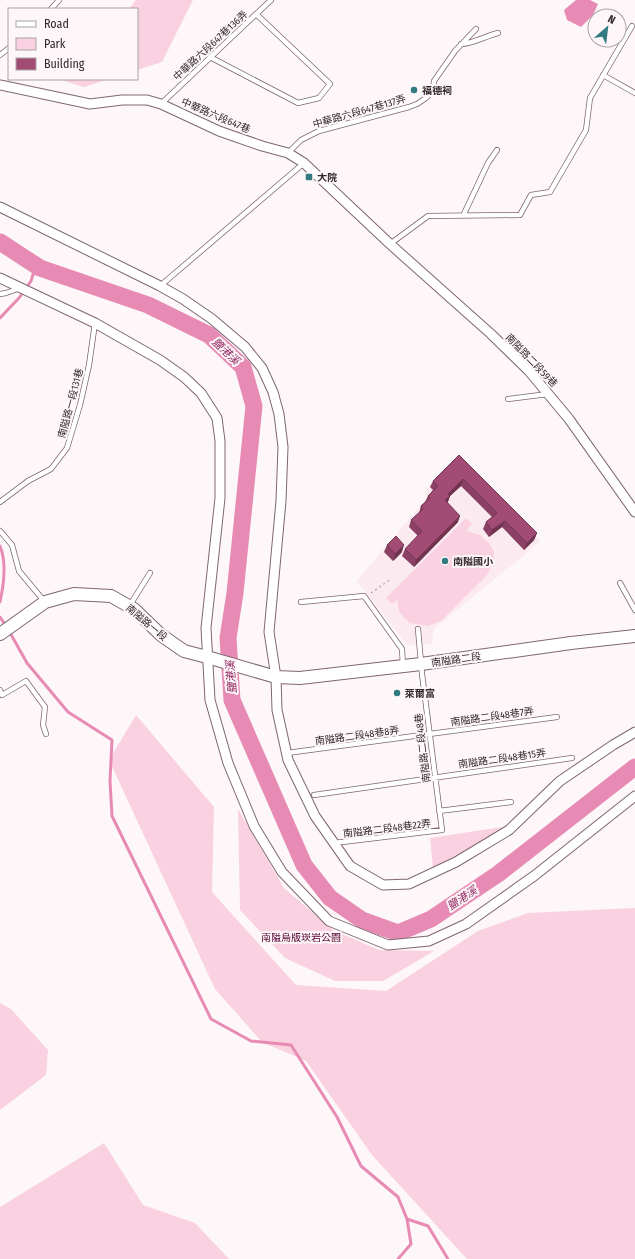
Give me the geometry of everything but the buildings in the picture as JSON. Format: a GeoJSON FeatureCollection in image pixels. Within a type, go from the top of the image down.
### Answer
{"type":"FeatureCollection","features":[{"type":"Feature","properties":{"kind":"street","name":"中華路六段647巷"},"geometry":{"type":"LineString","coordinates":[[0,85],[90,104],[122,100],[147,100],[160,104],[219,130],[262,146],[288,153],[304,163],[390,244]]}},
{"type":"Feature","properties":{"kind":"street"},"geometry":{"type":"LineString","coordinates":[[0,207],[160,286],[183,299],[245,347],[262,368],[279,414],[282,447],[280,501],[269,632],[276,677],[277,710],[288,760],[315,816],[350,866],[383,886],[409,884],[456,862],[509,830],[560,781],[635,732]]}},
{"type":"Feature","properties":{"kind":"street","name":"南隘路二段59巷"},"geometry":{"type":"LineString","coordinates":[[390,244],[491,334],[529,371],[569,419],[635,512]]}},
{"type":"Feature","properties":{"kind":"street"},"geometry":{"type":"LineString","coordinates":[[0,278],[94,323],[160,360],[184,377],[200,393],[217,418],[220,441],[220,498],[206,628],[210,700],[228,762],[254,826],[282,872],[329,921],[388,945],[429,941],[466,924],[534,876],[635,796]]}},
{"type":"Feature","properties":{"kind":"street","name":"南隘路一段"},"geometry":{"type":"LineString","coordinates":[[0,634],[45,602],[74,594],[111,596],[134,609],[161,636],[184,651],[276,677]]}},
{"type":"Feature","properties":{"kind":"street","name":"南隘路二段"},"geometry":{"type":"LineString","coordinates":[[276,677],[300,678],[635,636]]}},
{"type":"Feature","properties":{"kind":"lane"},"geometry":{"type":"LineString","coordinates":[[52,8],[59,0]]}},
{"type":"Feature","properties":{"kind":"lane","name":"中華路六段647巷136弄"},"geometry":{"type":"LineString","coordinates":[[160,104],[271,0]]}},
{"type":"Feature","properties":{"kind":"lane"},"geometry":{"type":"LineString","coordinates":[[210,57],[298,103],[319,98],[330,84],[256,14]]}},
{"type":"Feature","properties":{"kind":"lane"},"geometry":{"type":"LineString","coordinates":[[390,244],[428,216],[520,215],[531,195],[550,192],[586,130],[590,98],[632,26]]}},
{"type":"Feature","properties":{"kind":"lane","name":"中華路六段647巷137弄"},"geometry":{"type":"LineString","coordinates":[[288,153],[301,140],[319,131],[417,104],[426,98],[433,90],[434,81],[455,51],[476,29]]}},
{"type":"Feature","properties":{"kind":"lane"},"geometry":{"type":"LineString","coordinates":[[461,44],[469,44],[498,33]]}},
{"type":"Feature","properties":{"kind":"lane"},"geometry":{"type":"LineString","coordinates":[[0,55],[8,49]]}},
{"type":"Feature","properties":{"kind":"lane"},"geometry":{"type":"LineString","coordinates":[[603,75],[635,93]]}},
{"type":"Feature","properties":{"kind":"lane"},"geometry":{"type":"LineString","coordinates":[[463,216],[488,163],[497,150]]}},
{"type":"Feature","properties":{"kind":"lane"},"geometry":{"type":"LineString","coordinates":[[160,286],[304,163]]}},
{"type":"Feature","properties":{"kind":"lane"},"geometry":{"type":"LineString","coordinates":[[0,294],[20,288]]}},
{"type":"Feature","properties":{"kind":"lane","name":"南隘路一段131巷"},"geometry":{"type":"LineString","coordinates":[[0,502],[28,482],[51,469],[67,448],[80,405],[89,365],[94,323]]}},
{"type":"Feature","properties":{"kind":"lane"},"geometry":{"type":"LineString","coordinates":[[508,399],[549,394]]}},
{"type":"Feature","properties":{"kind":"lane"},"geometry":{"type":"LineString","coordinates":[[0,531],[12,544],[19,571],[45,602]]}},
{"type":"Feature","properties":{"kind":"lane"},"geometry":{"type":"LineString","coordinates":[[129,607],[150,572]]}},
{"type":"Feature","properties":{"kind":"lane"},"geometry":{"type":"LineString","coordinates":[[620,583],[635,610]]}},
{"type":"Feature","properties":{"kind":"lane"},"geometry":{"type":"LineString","coordinates":[[300,602],[364,596],[402,650],[403,666]]}},
{"type":"Feature","properties":{"kind":"lane","name":"南隘路二段48巷"},"geometry":{"type":"LineString","coordinates":[[418,629],[434,777],[442,830]]}},
{"type":"Feature","properties":{"kind":"lane"},"geometry":{"type":"LineString","coordinates":[[0,690],[2,695],[26,681],[45,707],[43,725],[46,734]]}},
{"type":"Feature","properties":{"kind":"lane","name":"南隘路二段48巷7弄"},"geometry":{"type":"LineString","coordinates":[[430,734],[556,717]]}},
{"type":"Feature","properties":{"kind":"lane","name":"南隘路二段48巷8弄"},"geometry":{"type":"LineString","coordinates":[[287,753],[430,734]]}},
{"type":"Feature","properties":{"kind":"lane","name":"南隘路二段48巷15弄"},"geometry":{"type":"LineString","coordinates":[[314,795],[572,758]]}},
{"type":"Feature","properties":{"kind":"lane"},"geometry":{"type":"LineString","coordinates":[[439,811],[511,802]]}},
{"type":"Feature","properties":{"kind":"lane","name":"南隘路二段48巷22弄"},"geometry":{"type":"LineString","coordinates":[[334,843],[442,830]]}},
{"type":"Feature","properties":{"kind":"path"},"geometry":{"type":"LineString","coordinates":[[364,596],[391,579]]}},
{"type":"Feature","properties":{"kind":"shaded area"},"geometry":{"type":"Polygon","coordinates":[[[576,0],[590,0],[598,4],[596,8],[587,8],[587,21],[581,27],[567,20],[564,10],[576,0]]]}},
{"type":"Feature","properties":{"kind":"shaded area","name":"南隘國小"},"geometry":{"type":"Polygon","coordinates":[[[455,459],[541,541],[434,629],[432,644],[408,646],[357,581],[426,499],[426,490],[455,459]]]}},
{"type":"Feature","properties":{"kind":"green space"},"geometry":{"type":"Polygon","coordinates":[[[136,0],[193,0],[162,62],[138,70],[138,8],[130,8],[136,0]]]}},
{"type":"Feature","properties":{"kind":"green space"},"geometry":{"type":"Polygon","coordinates":[[[60,80],[106,80],[84,87],[60,80]]]}},
{"type":"Feature","properties":{"kind":"green space"},"geometry":{"type":"Polygon","coordinates":[[[466,518],[472,524],[466,531],[480,535],[489,543],[494,552],[493,563],[487,575],[441,621],[428,626],[410,623],[399,611],[397,600],[392,604],[386,598],[466,518]]]}},
{"type":"Feature","properties":{"kind":"green space"},"geometry":{"type":"Polygon","coordinates":[[[136,715],[214,807],[212,892],[296,985],[386,991],[478,931],[528,913],[635,908],[635,1259],[467,1259],[372,1155],[306,1061],[262,1042],[215,989],[109,760],[136,715]]]}},
{"type":"Feature","properties":{"kind":"green space","name":"南隘烏版崁岩公園"},"geometry":{"type":"Polygon","coordinates":[[[238,809],[284,888],[333,930],[379,950],[434,951],[383,981],[335,981],[285,958],[240,910],[238,809]]]}},
{"type":"Feature","properties":{"kind":"green space"},"geometry":{"type":"Polygon","coordinates":[[[502,827],[467,851],[433,869],[430,838],[502,827]]]}},
{"type":"Feature","properties":{"kind":"green space"},"geometry":{"type":"Polygon","coordinates":[[[0,1003],[11,1009],[48,1050],[46,1075],[0,1110],[0,1003]]]}},
{"type":"Feature","properties":{"kind":"green space"},"geometry":{"type":"Polygon","coordinates":[[[104,1143],[143,1205],[195,1223],[229,1259],[0,1259],[0,1207],[104,1143]]]}},
{"type":"Feature","properties":{"kind":"waterway","name":"鹽港溪"},"geometry":{"type":"LineString","coordinates":[[0,242],[40,268],[148,305],[209,335],[243,367],[254,406],[235,593],[228,638],[232,700],[304,865],[330,898],[362,920],[398,933],[431,919],[498,874],[635,767]]}},
{"type":"Feature","properties":{"kind":"waterway"},"geometry":{"type":"LineString","coordinates":[[0,318],[19,298],[31,281],[36,265]]}},
{"type":"Feature","properties":{"kind":"waterway"},"geometry":{"type":"LineString","coordinates":[[0,546],[4,559],[4,581],[0,602]]}},
{"type":"Feature","properties":{"kind":"waterway"},"geometry":{"type":"LineString","coordinates":[[0,617],[6,626]]}},
{"type":"Feature","properties":{"kind":"waterway"},"geometry":{"type":"LineString","coordinates":[[9,631],[27,663],[68,712],[112,740],[110,781],[112,816],[211,1019],[251,1041],[291,1045],[337,1117],[361,1166],[398,1197],[407,1219],[411,1244],[398,1259]]}},
{"type":"Feature","properties":{"kind":"waterway"},"geometry":{"type":"LineString","coordinates":[[407,1219],[428,1226],[448,1259]]}},
{"type":"Feature","properties":{"kind":"place","name":"福德祠"},"geometry":{"type":"Point","coordinates":[414,90]}},
{"type":"Feature","properties":{"kind":"place","name":"大院"},"geometry":{"type":"Point","coordinates":[309,177]}},
{"type":"Feature","properties":{"kind":"place","name":"南隘國小"},"geometry":{"type":"Point","coordinates":[445,561]}},
{"type":"Feature","properties":{"kind":"place","name":"萊爾富"},"geometry":{"type":"Point","coordinates":[397,693]}}]}
